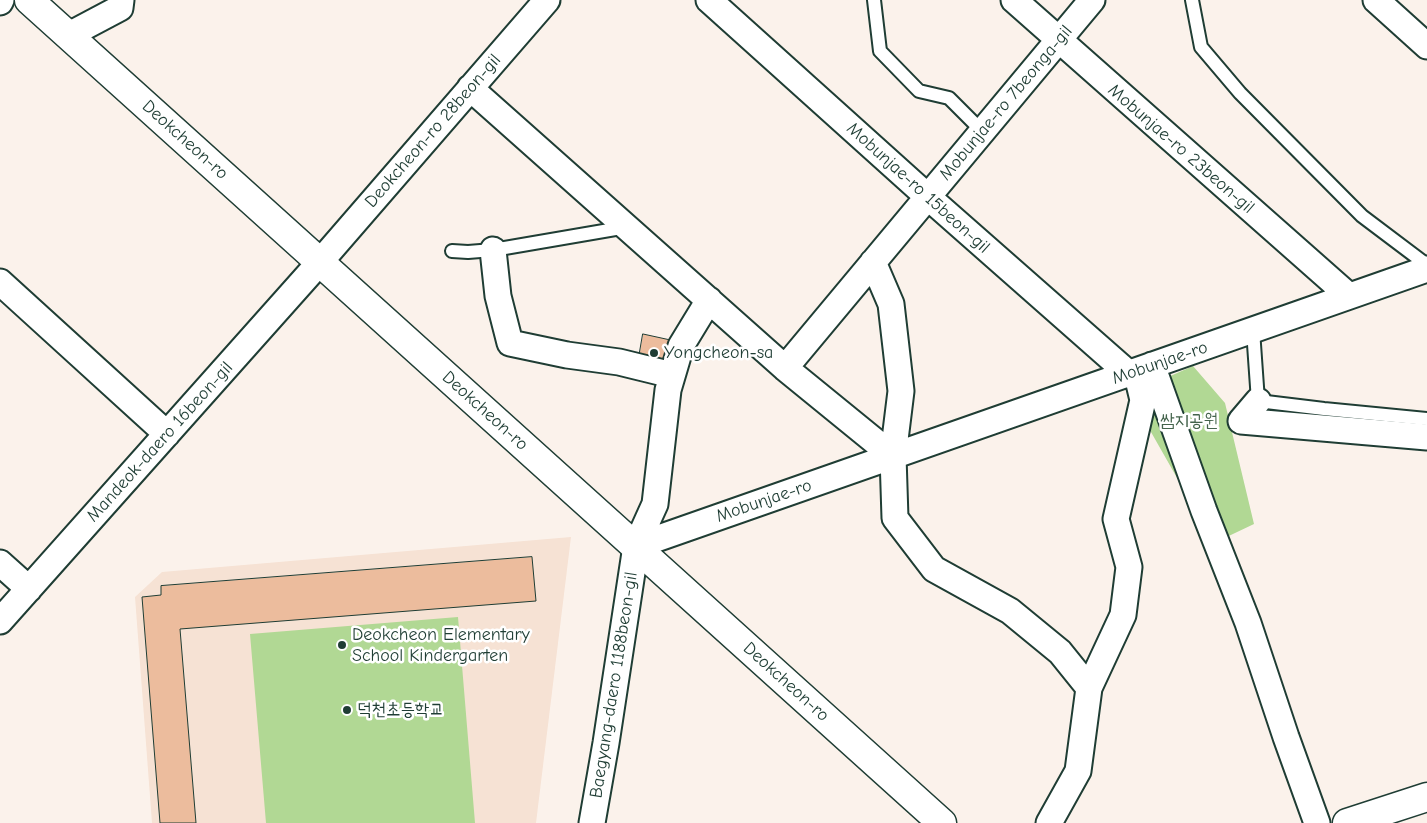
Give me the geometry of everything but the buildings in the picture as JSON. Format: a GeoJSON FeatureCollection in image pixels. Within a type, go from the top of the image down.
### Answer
{"type":"FeatureCollection","features":[{"type":"Feature","properties":{"kind":"main road","name":"Deokcheon-ro"},"geometry":{"type":"LineString","coordinates":[[29,0],[942,823]]}},
{"type":"Feature","properties":{"kind":"main road"},"geometry":{"type":"LineString","coordinates":[[1347,823],[1427,797]]}},
{"type":"Feature","properties":{"kind":"street"},"geometry":{"type":"LineString","coordinates":[[69,36],[120,8],[121,0]]}},
{"type":"Feature","properties":{"kind":"street","name":"Deokcheon-ro 28beon-gil"},"geometry":{"type":"LineString","coordinates":[[320,262],[546,0]]}},
{"type":"Feature","properties":{"kind":"street","name":"Mobunjae-ro 15beon-gil"},"geometry":{"type":"LineString","coordinates":[[709,0],[928,197],[1139,370]]}},
{"type":"Feature","properties":{"kind":"street","name":"Mobunjae-ro 23beon-gil"},"geometry":{"type":"LineString","coordinates":[[1014,0],[1349,296]]}},
{"type":"Feature","properties":{"kind":"street","name":"Mobunjae-ro 7beonga-gil"},"geometry":{"type":"LineString","coordinates":[[785,368],[1092,0]]}},
{"type":"Feature","properties":{"kind":"street"},"geometry":{"type":"LineString","coordinates":[[1376,0],[1427,46]]}},
{"type":"Feature","properties":{"kind":"street"},"geometry":{"type":"LineString","coordinates":[[470,88],[785,368],[893,456]]}},
{"type":"Feature","properties":{"kind":"street"},"geometry":{"type":"LineString","coordinates":[[493,250],[498,296],[510,343],[619,362],[672,376]]}},
{"type":"Feature","properties":{"kind":"street","name":"Mandeok-daero 16beon-gil"},"geometry":{"type":"LineString","coordinates":[[0,621],[320,262]]}},
{"type":"Feature","properties":{"kind":"street"},"geometry":{"type":"LineString","coordinates":[[873,262],[891,304],[901,391],[893,456],[895,518],[934,569],[1010,611],[1060,652],[1089,688]]}},
{"type":"Feature","properties":{"kind":"street","name":"Mobunjae-ro"},"geometry":{"type":"LineString","coordinates":[[636,546],[1253,330],[1427,267]]}},
{"type":"Feature","properties":{"kind":"street"},"geometry":{"type":"LineString","coordinates":[[0,282],[167,434]]}},
{"type":"Feature","properties":{"kind":"street","name":"Baegyang-daero 1188beon-gil"},"geometry":{"type":"LineString","coordinates":[[592,823],[636,546],[655,504],[668,390],[681,346],[709,300]]}},
{"type":"Feature","properties":{"kind":"street"},"geometry":{"type":"LineString","coordinates":[[1049,823],[1078,771],[1089,688],[1122,615],[1128,567],[1116,519],[1143,400],[1139,370]]}},
{"type":"Feature","properties":{"kind":"street"},"geometry":{"type":"LineString","coordinates":[[1139,370],[1204,511],[1248,623],[1317,823]]}},
{"type":"Feature","properties":{"kind":"street"},"geometry":{"type":"LineString","coordinates":[[1258,401],[1241,420],[1427,437]]}},
{"type":"Feature","properties":{"kind":"street"},"geometry":{"type":"LineString","coordinates":[[0,563],[29,589]]}},
{"type":"Feature","properties":{"kind":"lane"},"geometry":{"type":"LineString","coordinates":[[874,0],[880,51],[920,91],[949,98],[982,131]]}},
{"type":"Feature","properties":{"kind":"lane"},"geometry":{"type":"LineString","coordinates":[[1192,0],[1201,47],[1240,93],[1362,216],[1427,267]]}},
{"type":"Feature","properties":{"kind":"lane"},"geometry":{"type":"LineString","coordinates":[[452,251],[493,250],[627,227]]}},
{"type":"Feature","properties":{"kind":"lane"},"geometry":{"type":"LineString","coordinates":[[1253,330],[1258,401],[1427,419]]}},
{"type":"Feature","properties":{"kind":"shaded area","name":"덕천초등학교"},"geometry":{"type":"Polygon","coordinates":[[[571,537],[536,823],[152,823],[135,597],[162,572],[571,537]]]}},
{"type":"Feature","properties":{"kind":"green space","name":"쌈지공원"},"geometry":{"type":"Polygon","coordinates":[[[1193,366],[1225,403],[1254,524],[1214,543],[1147,425],[1159,381],[1193,366]]]}},
{"type":"Feature","properties":{"kind":"green space"},"geometry":{"type":"Polygon","coordinates":[[[458,617],[475,823],[266,823],[250,634],[458,617]]]}},
{"type":"Feature","properties":{"kind":"place","name":"Yongcheon-sa"},"geometry":{"type":"Point","coordinates":[654,353]}},
{"type":"Feature","properties":{"kind":"place","name":"Deokcheon Elementary School Kindergarten"},"geometry":{"type":"Point","coordinates":[342,645]}},
{"type":"Feature","properties":{"kind":"place","name":"덕천초등학교"},"geometry":{"type":"Point","coordinates":[347,710]}}]}
